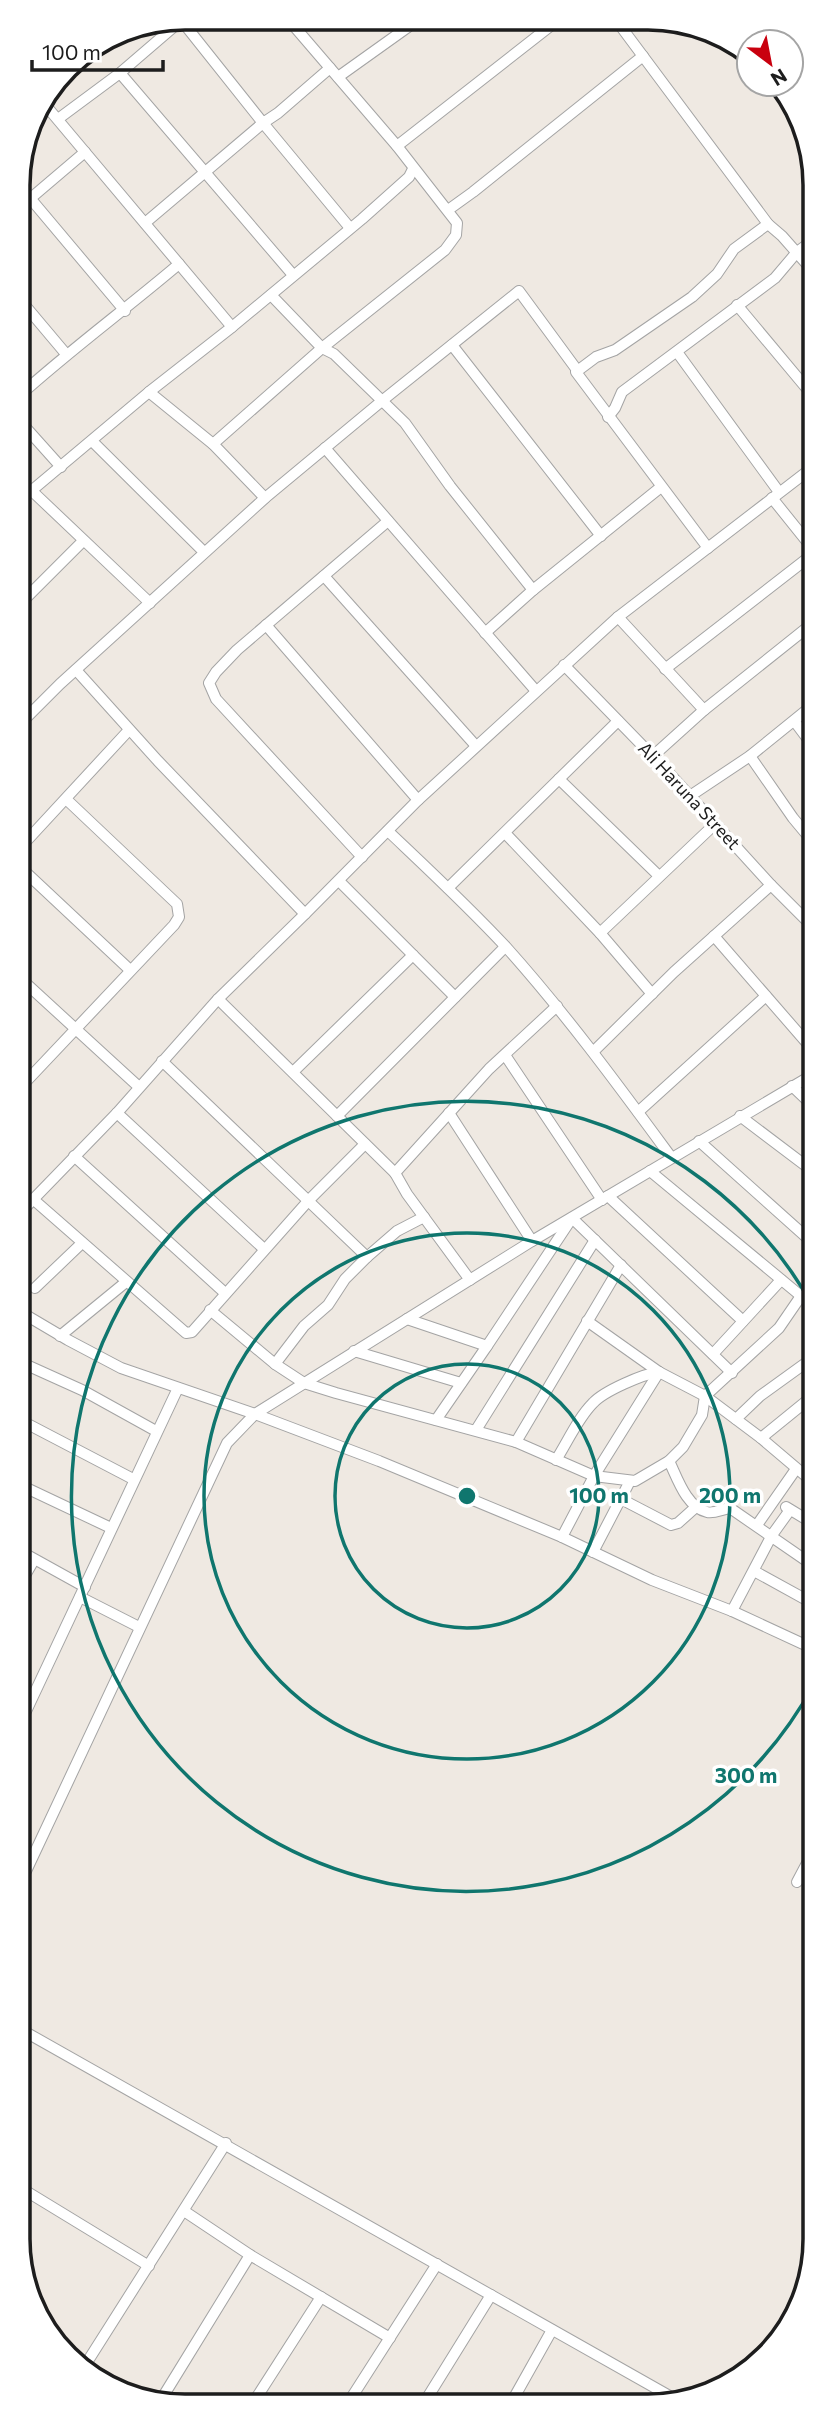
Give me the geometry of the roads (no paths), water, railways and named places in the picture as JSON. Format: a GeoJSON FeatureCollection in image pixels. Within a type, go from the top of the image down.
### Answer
{"type":"FeatureCollection","features":[{"type":"Feature","properties":{"kind":"street"},"geometry":{"type":"LineString","coordinates":[[191,30],[350,228]]}},
{"type":"Feature","properties":{"kind":"street"},"geometry":{"type":"LineString","coordinates":[[213,444],[322,348],[445,250],[458,229],[448,210],[397,146],[297,30]]}},
{"type":"Feature","properties":{"kind":"street"},"geometry":{"type":"LineString","coordinates":[[338,78],[396,30]]}},
{"type":"Feature","properties":{"kind":"street"},"geometry":{"type":"LineString","coordinates":[[397,146],[545,30]]}},
{"type":"Feature","properties":{"kind":"street"},"geometry":{"type":"LineString","coordinates":[[623,30],[768,224],[803,259]]}},
{"type":"Feature","properties":{"kind":"street"},"geometry":{"type":"LineString","coordinates":[[58,119],[120,73],[168,31]]}},
{"type":"Feature","properties":{"kind":"street"},"geometry":{"type":"LineString","coordinates":[[448,210],[643,57]]}},
{"type":"Feature","properties":{"kind":"street"},"geometry":{"type":"LineString","coordinates":[[145,223],[330,68]]}},
{"type":"Feature","properties":{"kind":"street"},"geometry":{"type":"LineString","coordinates":[[120,73],[293,275]]}},
{"type":"Feature","properties":{"kind":"street"},"geometry":{"type":"LineString","coordinates":[[50,110],[232,327]]}},
{"type":"Feature","properties":{"kind":"street"},"geometry":{"type":"LineString","coordinates":[[85,152],[30,198],[125,311]]}},
{"type":"Feature","properties":{"kind":"street"},"geometry":{"type":"LineString","coordinates":[[150,603],[32,491],[149,391],[271,295],[409,177],[413,169]]}},
{"type":"Feature","properties":{"kind":"street"},"geometry":{"type":"LineString","coordinates":[[577,370],[602,353],[615,350],[692,297],[717,274],[733,249],[768,224]]}},
{"type":"Feature","properties":{"kind":"street"},"geometry":{"type":"LineString","coordinates":[[608,417],[622,392],[775,278],[803,248]]}},
{"type":"Feature","properties":{"kind":"street"},"geometry":{"type":"LineString","coordinates":[[30,386],[65,354],[125,311],[179,264]]}},
{"type":"Feature","properties":{"kind":"street"},"geometry":{"type":"LineString","coordinates":[[30,714],[265,498],[519,291],[577,370],[576,374],[708,548]]}},
{"type":"Feature","properties":{"kind":"street"},"geometry":{"type":"LineString","coordinates":[[271,295],[322,348],[334,354],[405,423],[450,486],[533,590]]}},
{"type":"Feature","properties":{"kind":"street"},"geometry":{"type":"LineString","coordinates":[[737,305],[803,384]]}},
{"type":"Feature","properties":{"kind":"street"},"geometry":{"type":"LineString","coordinates":[[30,320],[65,354]]}},
{"type":"Feature","properties":{"kind":"street"},"geometry":{"type":"LineString","coordinates":[[452,345],[601,536]]}},
{"type":"Feature","properties":{"kind":"street"},"geometry":{"type":"LineString","coordinates":[[677,352],[803,536]]}},
{"type":"Feature","properties":{"kind":"street"},"geometry":{"type":"LineString","coordinates":[[149,391],[213,444],[265,498]]}},
{"type":"Feature","properties":{"kind":"street"},"geometry":{"type":"LineString","coordinates":[[30,432],[61,467]]}},
{"type":"Feature","properties":{"kind":"street"},"geometry":{"type":"LineString","coordinates":[[92,441],[204,552]]}},
{"type":"Feature","properties":{"kind":"street"},"geometry":{"type":"LineString","coordinates":[[325,448],[536,691]]}},
{"type":"Feature","properties":{"kind":"street"},"geometry":{"type":"LineString","coordinates":[[30,1204],[117,1113],[218,999],[418,800],[618,617],[803,474]]}},
{"type":"Feature","properties":{"kind":"street"},"geometry":{"type":"LineString","coordinates":[[485,633],[533,590],[661,486]]}},
{"type":"Feature","properties":{"kind":"street"},"geometry":{"type":"LineString","coordinates":[[362,857],[224,708],[210,688],[210,681],[216,672],[266,625],[388,521]]}},
{"type":"Feature","properties":{"kind":"street"},"geometry":{"type":"LineString","coordinates":[[30,595],[83,541]]}},
{"type":"Feature","properties":{"kind":"street"},"geometry":{"type":"LineString","coordinates":[[665,669],[803,559]]}},
{"type":"Feature","properties":{"kind":"street"},"geometry":{"type":"LineString","coordinates":[[324,576],[476,746]]}},
{"type":"Feature","properties":{"kind":"street"},"geometry":{"type":"LineString","coordinates":[[618,617],[704,710]]}},
{"type":"Feature","properties":{"kind":"street"},"geometry":{"type":"LineString","coordinates":[[266,625],[418,800]]}},
{"type":"Feature","properties":{"kind":"street"},"geometry":{"type":"LineString","coordinates":[[653,756],[704,710],[803,631]]}},
{"type":"Feature","properties":{"kind":"street","name":"Ali Haruna Street"},"geometry":{"type":"LineString","coordinates":[[564,665],[803,917]]}},
{"type":"Feature","properties":{"kind":"street"},"geometry":{"type":"LineString","coordinates":[[76,670],[305,914]]}},
{"type":"Feature","properties":{"kind":"street"},"geometry":{"type":"LineString","coordinates":[[690,796],[750,756],[803,714]]}},
{"type":"Feature","properties":{"kind":"street"},"geometry":{"type":"LineString","coordinates":[[448,888],[618,720]]}},
{"type":"Feature","properties":{"kind":"street"},"geometry":{"type":"LineString","coordinates":[[794,722],[803,733]]}},
{"type":"Feature","properties":{"kind":"street"},"geometry":{"type":"LineString","coordinates":[[30,837],[130,730]]}},
{"type":"Feature","properties":{"kind":"street"},"geometry":{"type":"LineString","coordinates":[[750,756],[803,830]]}},
{"type":"Feature","properties":{"kind":"street"},"geometry":{"type":"LineString","coordinates":[[559,779],[659,876]]}},
{"type":"Feature","properties":{"kind":"street"},"geometry":{"type":"LineString","coordinates":[[30,1077],[179,917],[177,904],[66,799]]}},
{"type":"Feature","properties":{"kind":"street"},"geometry":{"type":"LineString","coordinates":[[600,933],[715,824]]}},
{"type":"Feature","properties":{"kind":"street"},"geometry":{"type":"LineString","coordinates":[[387,831],[448,888],[505,947],[594,1051],[671,1157]]}},
{"type":"Feature","properties":{"kind":"street"},"geometry":{"type":"LineString","coordinates":[[505,833],[600,933],[652,994]]}},
{"type":"Feature","properties":{"kind":"street"},"geometry":{"type":"LineString","coordinates":[[30,876],[130,970]]}},
{"type":"Feature","properties":{"kind":"street"},"geometry":{"type":"LineString","coordinates":[[339,880],[455,997]]}},
{"type":"Feature","properties":{"kind":"street"},"geometry":{"type":"LineString","coordinates":[[594,1051],[771,885]]}},
{"type":"Feature","properties":{"kind":"street"},"geometry":{"type":"LineString","coordinates":[[714,936],[803,1039]]}},
{"type":"Feature","properties":{"kind":"street"},"geometry":{"type":"LineString","coordinates":[[337,1116],[505,947]]}},
{"type":"Feature","properties":{"kind":"street"},"geometry":{"type":"LineString","coordinates":[[293,1072],[413,955]]}},
{"type":"Feature","properties":{"kind":"street"},"geometry":{"type":"LineString","coordinates":[[30,987],[139,1087]]}},
{"type":"Feature","properties":{"kind":"street"},"geometry":{"type":"LineString","coordinates":[[638,1112],[766,996]]}},
{"type":"Feature","properties":{"kind":"street"},"geometry":{"type":"LineString","coordinates":[[218,999],[395,1173],[470,1280]]}},
{"type":"Feature","properties":{"kind":"street"},"geometry":{"type":"LineString","coordinates":[[395,1173],[489,1069],[556,1006]]}},
{"type":"Feature","properties":{"kind":"street"},"geometry":{"type":"LineString","coordinates":[[505,1055],[605,1198],[743,1321]]}},
{"type":"Feature","properties":{"kind":"street"},"geometry":{"type":"LineString","coordinates":[[162,1061],[367,1257]]}},
{"type":"Feature","properties":{"kind":"street"},"geometry":{"type":"LineString","coordinates":[[30,1854],[227,1443],[254,1414],[532,1241],[803,1080]]}},
{"type":"Feature","properties":{"kind":"street"},"geometry":{"type":"LineString","coordinates":[[792,1086],[803,1096]]}},
{"type":"Feature","properties":{"kind":"street"},"geometry":{"type":"LineString","coordinates":[[117,1113],[264,1249]]}},
{"type":"Feature","properties":{"kind":"street"},"geometry":{"type":"LineString","coordinates":[[449,1113],[532,1241]]}},
{"type":"Feature","properties":{"kind":"street"},"geometry":{"type":"LineString","coordinates":[[740,1116],[803,1164]]}},
{"type":"Feature","properties":{"kind":"street"},"geometry":{"type":"LineString","coordinates":[[699,1141],[803,1234]]}},
{"type":"Feature","properties":{"kind":"street"},"geometry":{"type":"LineString","coordinates":[[34,1200],[186,1333],[192,1332],[309,1200],[365,1144]]}},
{"type":"Feature","properties":{"kind":"street"},"geometry":{"type":"LineString","coordinates":[[75,1156],[225,1293]]}},
{"type":"Feature","properties":{"kind":"street"},"geometry":{"type":"LineString","coordinates":[[650,1171],[781,1280],[803,1291]]}},
{"type":"Feature","properties":{"kind":"street"},"geometry":{"type":"LineString","coordinates":[[275,1364],[304,1326],[328,1305],[345,1279],[367,1257],[397,1231],[424,1217]]}},
{"type":"Feature","properties":{"kind":"street"},"geometry":{"type":"LineString","coordinates":[[572,1218],[732,1373]]}},
{"type":"Feature","properties":{"kind":"street"},"geometry":{"type":"LineString","coordinates":[[436,1420],[572,1218]]}},
{"type":"Feature","properties":{"kind":"street"},"geometry":{"type":"LineString","coordinates":[[476,1430],[594,1240]]}},
{"type":"Feature","properties":{"kind":"street"},"geometry":{"type":"LineString","coordinates":[[35,1288],[82,1243]]}},
{"type":"Feature","properties":{"kind":"street"},"geometry":{"type":"LineString","coordinates":[[516,1442],[621,1265]]}},
{"type":"Feature","properties":{"kind":"street"},"geometry":{"type":"LineString","coordinates":[[713,1354],[781,1280]]}},
{"type":"Feature","properties":{"kind":"street"},"geometry":{"type":"LineString","coordinates":[[60,1336],[126,1282]]}},
{"type":"Feature","properties":{"kind":"street"},"geometry":{"type":"LineString","coordinates":[[210,1310],[275,1364],[321,1389],[516,1442],[594,1476],[630,1481],[641,1479],[669,1461],[693,1433],[705,1408],[705,1396],[779,1328],[803,1293]]}},
{"type":"Feature","properties":{"kind":"street"},"geometry":{"type":"LineString","coordinates":[[30,1318],[121,1368],[379,1461],[562,1537],[652,1580],[733,1611],[803,1644]]}},
{"type":"Feature","properties":{"kind":"street"},"geometry":{"type":"LineString","coordinates":[[407,1319],[487,1346]]}},
{"type":"Feature","properties":{"kind":"street"},"geometry":{"type":"LineString","coordinates":[[587,1321],[659,1372],[705,1396],[761,1438],[803,1474]]}},
{"type":"Feature","properties":{"kind":"street"},"geometry":{"type":"LineString","coordinates":[[355,1351],[461,1383]]}},
{"type":"Feature","properties":{"kind":"street"},"geometry":{"type":"LineString","coordinates":[[736,1419],[760,1396],[803,1365]]}},
{"type":"Feature","properties":{"kind":"street"},"geometry":{"type":"LineString","coordinates":[[30,1367],[82,1390],[156,1431]]}},
{"type":"Feature","properties":{"kind":"street"},"geometry":{"type":"LineString","coordinates":[[556,1460],[592,1403],[620,1387],[659,1372]]}},
{"type":"Feature","properties":{"kind":"street"},"geometry":{"type":"LineString","coordinates":[[562,1537],[594,1476],[659,1372]]}},
{"type":"Feature","properties":{"kind":"street"},"geometry":{"type":"LineString","coordinates":[[30,1703],[178,1388]]}},
{"type":"Feature","properties":{"kind":"street"},"geometry":{"type":"LineString","coordinates":[[761,1438],[803,1404]]}},
{"type":"Feature","properties":{"kind":"street"},"geometry":{"type":"LineString","coordinates":[[30,1425],[133,1479]]}},
{"type":"Feature","properties":{"kind":"street"},"geometry":{"type":"LineString","coordinates":[[669,1461],[686,1496],[697,1506],[711,1513],[730,1508],[803,1558]]}},
{"type":"Feature","properties":{"kind":"street"},"geometry":{"type":"LineString","coordinates":[[757,1525],[796,1469]]}},
{"type":"Feature","properties":{"kind":"street"},"geometry":{"type":"LineString","coordinates":[[593,1552],[630,1481]]}},
{"type":"Feature","properties":{"kind":"street"},"geometry":{"type":"LineString","coordinates":[[30,1490],[111,1528]]}},
{"type":"Feature","properties":{"kind":"street"},"geometry":{"type":"LineString","coordinates":[[621,1499],[671,1525],[678,1523],[697,1506]]}},
{"type":"Feature","properties":{"kind":"street"},"geometry":{"type":"LineString","coordinates":[[775,1500],[803,1518]]}},
{"type":"Feature","properties":{"kind":"street"},"geometry":{"type":"LineString","coordinates":[[733,1611],[772,1535],[790,1510]]}},
{"type":"Feature","properties":{"kind":"street"},"geometry":{"type":"LineString","coordinates":[[30,1557],[139,1627]]}},
{"type":"Feature","properties":{"kind":"street"},"geometry":{"type":"LineString","coordinates":[[30,1567],[34,1560]]}},
{"type":"Feature","properties":{"kind":"street"},"geometry":{"type":"LineString","coordinates":[[754,1571],[803,1598]]}},
{"type":"Feature","properties":{"kind":"street"},"geometry":{"type":"LineString","coordinates":[[797,1882],[803,1871]]}},
{"type":"Feature","properties":{"kind":"street"},"geometry":{"type":"LineString","coordinates":[[30,2035],[665,2393]]}},
{"type":"Feature","properties":{"kind":"street"},"geometry":{"type":"LineString","coordinates":[[88,2360],[226,2143]]}},
{"type":"Feature","properties":{"kind":"street"},"geometry":{"type":"LineString","coordinates":[[30,2193],[149,2266]]}},
{"type":"Feature","properties":{"kind":"street"},"geometry":{"type":"LineString","coordinates":[[184,2211],[250,2255],[390,2338]]}},
{"type":"Feature","properties":{"kind":"street"},"geometry":{"type":"LineString","coordinates":[[165,2393],[250,2255]]}},
{"type":"Feature","properties":{"kind":"street"},"geometry":{"type":"LineString","coordinates":[[354,2394],[437,2264]]}},
{"type":"Feature","properties":{"kind":"street"},"geometry":{"type":"LineString","coordinates":[[430,2394],[491,2295]]}},
{"type":"Feature","properties":{"kind":"street"},"geometry":{"type":"LineString","coordinates":[[259,2394],[321,2297]]}},
{"type":"Feature","properties":{"kind":"street"},"geometry":{"type":"LineString","coordinates":[[516,2394],[552,2330]]}}]}
